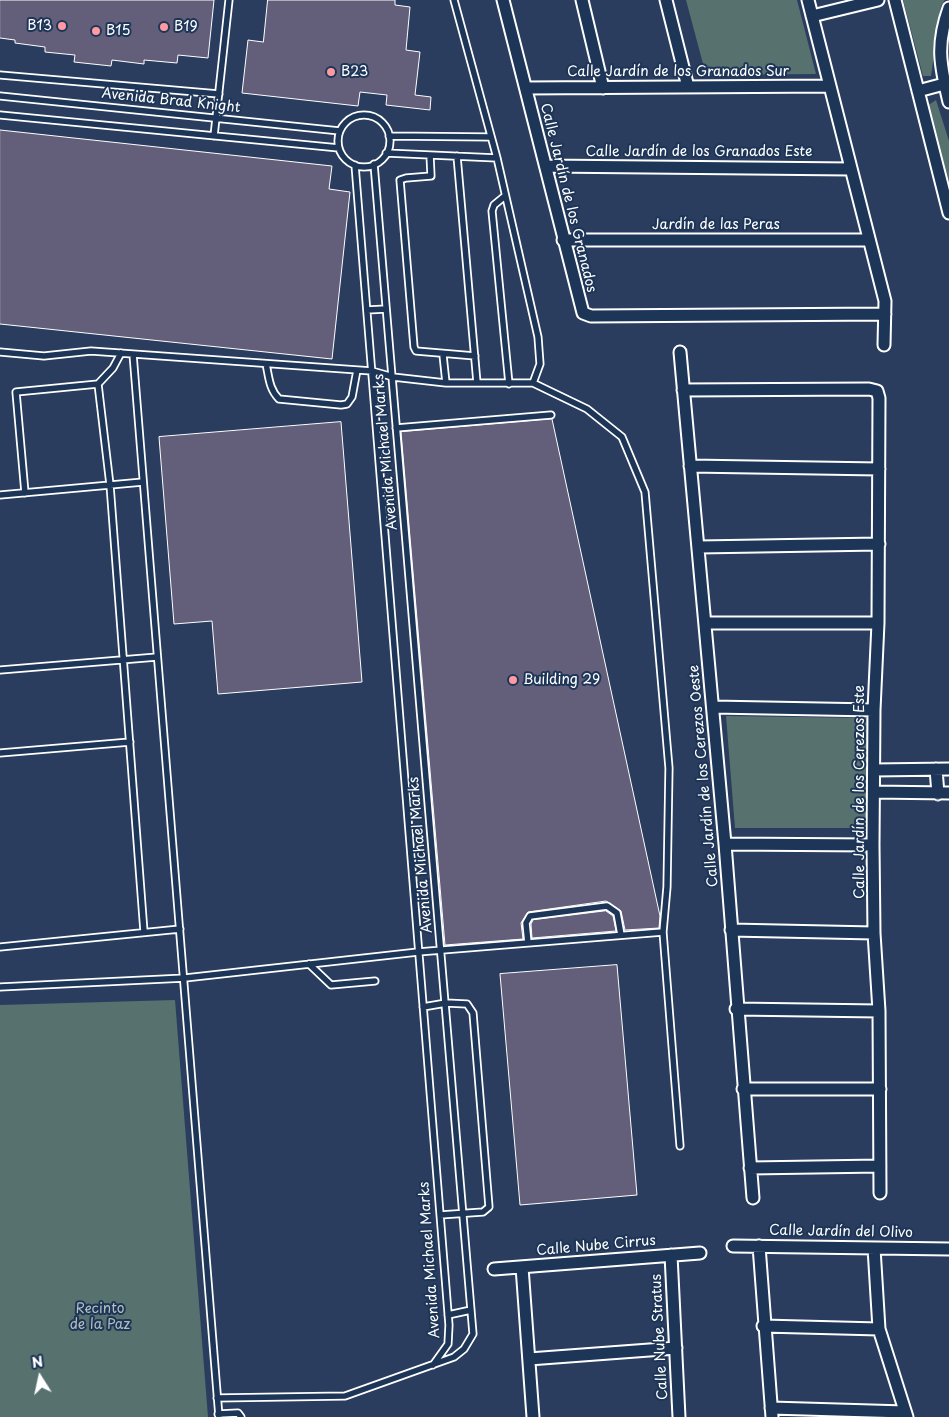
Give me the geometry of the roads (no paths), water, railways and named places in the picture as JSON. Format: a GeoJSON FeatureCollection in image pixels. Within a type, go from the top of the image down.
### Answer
{"type":"FeatureCollection","features":[{"type":"Feature","properties":{"kind":"street","name":"Calle Jardín de los Granados"},"geometry":{"type":"LineString","coordinates":[[503,0],[546,166],[579,305],[583,313],[591,316],[885,314]]}},
{"type":"Feature","properties":{"kind":"street"},"geometry":{"type":"LineString","coordinates":[[582,0],[603,88]]}},
{"type":"Feature","properties":{"kind":"street"},"geometry":{"type":"LineString","coordinates":[[666,0],[688,87]]}},
{"type":"Feature","properties":{"kind":"street"},"geometry":{"type":"LineString","coordinates":[[808,0],[885,301],[884,345]]}},
{"type":"Feature","properties":{"kind":"street"},"geometry":{"type":"LineString","coordinates":[[895,0],[949,213]]}},
{"type":"Feature","properties":{"kind":"street"},"geometry":{"type":"LineString","coordinates":[[812,16],[873,1]]}},
{"type":"Feature","properties":{"kind":"street"},"geometry":{"type":"LineString","coordinates":[[949,8],[941,30],[939,49],[944,84],[949,102]]}},
{"type":"Feature","properties":{"kind":"street"},"geometry":{"type":"LineString","coordinates":[[918,91],[944,84]]}},
{"type":"Feature","properties":{"kind":"street","name":"Calle Jardín de los Granados Sur"},"geometry":{"type":"LineString","coordinates":[[526,88],[830,86]]}},
{"type":"Feature","properties":{"kind":"street","name":"Calle Jardín de los Granados Este"},"geometry":{"type":"LineString","coordinates":[[546,166],[851,168]]}},
{"type":"Feature","properties":{"kind":"street","name":"Jardín de las Peras"},"geometry":{"type":"LineString","coordinates":[[563,240],[869,240]]}},
{"type":"Feature","properties":{"kind":"street","name":"Calle Jardín de los Cerezos Oeste"},"geometry":{"type":"LineString","coordinates":[[680,352],[725,844],[736,1008],[752,1198]]}},
{"type":"Feature","properties":{"kind":"street","name":"Calle Jardín de los Cerezos Este"},"geometry":{"type":"LineString","coordinates":[[683,390],[877,390],[879,398],[878,623],[874,710],[873,845],[874,933],[879,1011],[880,1193]]}},
{"type":"Feature","properties":{"kind":"street"},"geometry":{"type":"LineString","coordinates":[[690,466],[879,469]]}},
{"type":"Feature","properties":{"kind":"street"},"geometry":{"type":"LineString","coordinates":[[698,547],[879,544]]}},
{"type":"Feature","properties":{"kind":"street"},"geometry":{"type":"LineString","coordinates":[[705,623],[878,623]]}},
{"type":"Feature","properties":{"kind":"street"},"geometry":{"type":"LineString","coordinates":[[713,707],[874,710]]}},
{"type":"Feature","properties":{"kind":"street"},"geometry":{"type":"LineString","coordinates":[[874,792],[943,793],[936,769]]}},
{"type":"Feature","properties":{"kind":"street"},"geometry":{"type":"LineString","coordinates":[[874,770],[949,769]]}},
{"type":"Feature","properties":{"kind":"street"},"geometry":{"type":"LineString","coordinates":[[725,844],[873,845]]}},
{"type":"Feature","properties":{"kind":"street"},"geometry":{"type":"LineString","coordinates":[[731,930],[874,933]]}},
{"type":"Feature","properties":{"kind":"street"},"geometry":{"type":"LineString","coordinates":[[736,1008],[879,1011]]}},
{"type":"Feature","properties":{"kind":"street"},"geometry":{"type":"LineString","coordinates":[[743,1089],[880,1089]]}},
{"type":"Feature","properties":{"kind":"street"},"geometry":{"type":"LineString","coordinates":[[750,1168],[880,1166]]}},
{"type":"Feature","properties":{"kind":"street","name":"Calle Jardín del Olivo"},"geometry":{"type":"LineString","coordinates":[[733,1246],[949,1249]]}},
{"type":"Feature","properties":{"kind":"street"},"geometry":{"type":"LineString","coordinates":[[759,1246],[763,1326],[772,1412],[906,1415],[879,1329],[874,1248]]}},
{"type":"Feature","properties":{"kind":"street","name":"Calle Nube Cirrus"},"geometry":{"type":"LineString","coordinates":[[494,1269],[700,1253]]}},
{"type":"Feature","properties":{"kind":"street","name":"Calle Nube Stratus"},"geometry":{"type":"LineString","coordinates":[[671,1255],[680,1417]]}},
{"type":"Feature","properties":{"kind":"street"},"geometry":{"type":"LineString","coordinates":[[522,1267],[533,1417]]}},
{"type":"Feature","properties":{"kind":"street"},"geometry":{"type":"LineString","coordinates":[[763,1326],[879,1329]]}},
{"type":"Feature","properties":{"kind":"street"},"geometry":{"type":"LineString","coordinates":[[529,1359],[676,1348]]}},
{"type":"Feature","properties":{"kind":"lane"},"geometry":{"type":"LineString","coordinates":[[214,136],[229,0]]}},
{"type":"Feature","properties":{"kind":"lane"},"geometry":{"type":"LineString","coordinates":[[454,0],[497,158],[538,337],[540,364],[533,383]]}},
{"type":"Feature","properties":{"kind":"lane"},"geometry":{"type":"LineString","coordinates":[[0,75],[219,94]]}},
{"type":"Feature","properties":{"kind":"lane","name":"Avenida Brad Knight"},"geometry":{"type":"LineString","coordinates":[[0,96],[340,131]]}},
{"type":"Feature","properties":{"kind":"lane"},"geometry":{"type":"LineString","coordinates":[[0,115],[338,148]]}},
{"type":"Feature","properties":{"kind":"lane"},"geometry":{"type":"LineString","coordinates":[[360,115],[373,116],[384,124],[389,136],[386,153],[374,164],[365,166],[355,165],[345,158],[338,148],[340,131],[348,120],[360,115]]}},
{"type":"Feature","properties":{"kind":"lane"},"geometry":{"type":"LineString","coordinates":[[389,136],[490,137]]}},
{"type":"Feature","properties":{"kind":"lane"},"geometry":{"type":"LineString","coordinates":[[386,153],[497,158]]}},
{"type":"Feature","properties":{"kind":"lane"},"geometry":{"type":"LineString","coordinates":[[430,155],[431,176],[400,180],[414,347],[416,351],[443,355],[475,356]]}},
{"type":"Feature","properties":{"kind":"lane"},"geometry":{"type":"LineString","coordinates":[[456,156],[477,383]]}},
{"type":"Feature","properties":{"kind":"lane","name":"Avenida Michael Marks"},"geometry":{"type":"LineString","coordinates":[[374,164],[473,1334],[464,1349],[454,1357],[433,1365]]}},
{"type":"Feature","properties":{"kind":"lane","name":"Avenida Michael Marks"},"geometry":{"type":"LineString","coordinates":[[355,165],[448,1315],[448,1344],[433,1365]]}},
{"type":"Feature","properties":{"kind":"lane"},"geometry":{"type":"LineString","coordinates":[[505,196],[494,205],[492,211],[509,384]]}},
{"type":"Feature","properties":{"kind":"lane"},"geometry":{"type":"LineString","coordinates":[[367,310],[386,309]]}},
{"type":"Feature","properties":{"kind":"lane"},"geometry":{"type":"LineString","coordinates":[[0,352],[44,356],[91,351],[372,371],[393,377],[446,383],[533,383],[587,409],[622,437],[644,492],[669,768],[667,887],[663,932],[680,1146]]}},
{"type":"Feature","properties":{"kind":"lane"},"geometry":{"type":"LineString","coordinates":[[25,493],[16,392],[98,384],[112,368],[121,353]]}},
{"type":"Feature","properties":{"kind":"lane"},"geometry":{"type":"LineString","coordinates":[[133,354],[185,978],[218,1415],[238,1413],[241,1417]]}},
{"type":"Feature","properties":{"kind":"lane"},"geometry":{"type":"LineString","coordinates":[[443,355],[446,383]]}},
{"type":"Feature","properties":{"kind":"lane"},"geometry":{"type":"LineString","coordinates":[[266,364],[270,386],[273,393],[279,399],[341,405],[347,404],[352,397],[358,370]]}},
{"type":"Feature","properties":{"kind":"lane"},"geometry":{"type":"LineString","coordinates":[[98,384],[110,485],[144,932]]}},
{"type":"Feature","properties":{"kind":"lane"},"geometry":{"type":"LineString","coordinates":[[396,428],[551,415]]}},
{"type":"Feature","properties":{"kind":"lane"},"geometry":{"type":"LineString","coordinates":[[0,495],[143,482]]}},
{"type":"Feature","properties":{"kind":"lane"},"geometry":{"type":"LineString","coordinates":[[0,670],[157,657]]}},
{"type":"Feature","properties":{"kind":"lane"},"geometry":{"type":"LineString","coordinates":[[0,753],[130,742]]}},
{"type":"Feature","properties":{"kind":"lane"},"geometry":{"type":"LineString","coordinates":[[528,943],[526,923],[530,916],[607,906],[617,914],[621,935]]}},
{"type":"Feature","properties":{"kind":"lane"},"geometry":{"type":"LineString","coordinates":[[0,947],[180,928]]}},
{"type":"Feature","properties":{"kind":"lane"},"geometry":{"type":"LineString","coordinates":[[0,987],[185,978],[418,952],[663,932]]}},
{"type":"Feature","properties":{"kind":"lane"},"geometry":{"type":"LineString","coordinates":[[309,964],[331,985],[375,981]]}},
{"type":"Feature","properties":{"kind":"lane"},"geometry":{"type":"LineString","coordinates":[[423,1006],[446,1003],[467,1004],[473,1013],[488,1188],[489,1207],[483,1212],[440,1215]]}},
{"type":"Feature","properties":{"kind":"lane"},"geometry":{"type":"LineString","coordinates":[[448,1315],[471,1310]]}},
{"type":"Feature","properties":{"kind":"lane"},"geometry":{"type":"LineString","coordinates":[[217,1398],[345,1396],[433,1365]]}},
{"type":"Feature","properties":{"kind":"place","name":"B13"},"geometry":{"type":"Point","coordinates":[62,26]}},
{"type":"Feature","properties":{"kind":"place","name":"B19"},"geometry":{"type":"Point","coordinates":[164,27]}},
{"type":"Feature","properties":{"kind":"place","name":"B15"},"geometry":{"type":"Point","coordinates":[96,31]}},
{"type":"Feature","properties":{"kind":"place","name":"B23"},"geometry":{"type":"Point","coordinates":[331,72]}},
{"type":"Feature","properties":{"kind":"place","name":"Building 29"},"geometry":{"type":"Point","coordinates":[513,680]}},
{"type":"Feature","properties":{"kind":"park label","name":"Recinto de la Paz"},"geometry":{"type":"Point","coordinates":[100,1318]}}]}
